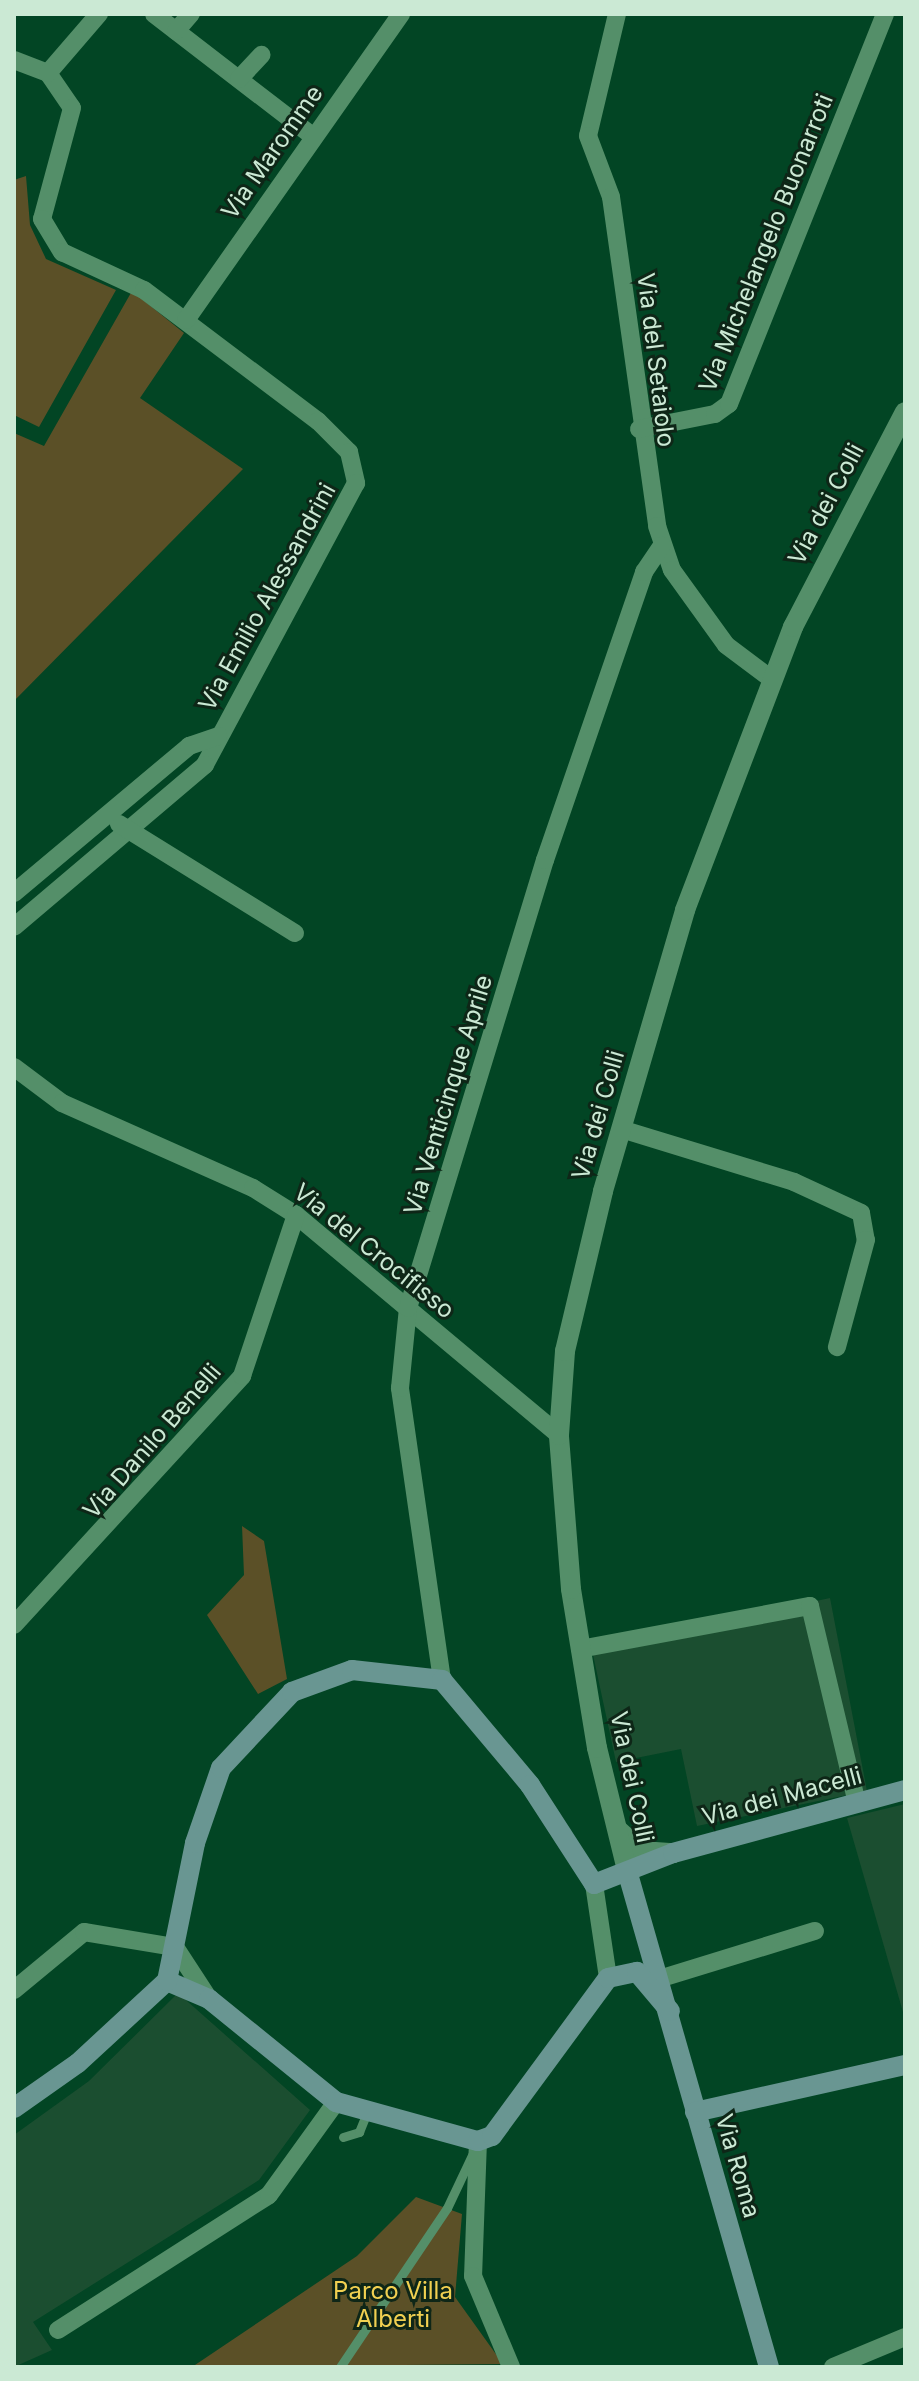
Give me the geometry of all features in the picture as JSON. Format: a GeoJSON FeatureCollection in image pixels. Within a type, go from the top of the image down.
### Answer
{"type":"FeatureCollection","features":[{"type":"Feature","properties":{"kind":"main road"},"geometry":{"type":"LineString","coordinates":[[14,2108],[78,2063],[167,1981],[195,1843],[221,1768],[253,1729],[292,1692],[352,1670],[442,1680],[530,1785],[594,1884]]}},
{"type":"Feature","properties":{"kind":"main road","name":"Via dei Macelli"},"geometry":{"type":"LineString","coordinates":[[594,1884],[628,1874],[673,1853],[905,1790]]}},
{"type":"Feature","properties":{"kind":"main road","name":"Via Roma"},"geometry":{"type":"LineString","coordinates":[[628,1874],[662,1978],[695,2112],[769,2367]]}},
{"type":"Feature","properties":{"kind":"main road"},"geometry":{"type":"LineString","coordinates":[[167,1981],[209,1999],[336,2102],[478,2141],[492,2136],[608,1978],[637,1972],[670,2011]]}},
{"type":"Feature","properties":{"kind":"main road"},"geometry":{"type":"LineString","coordinates":[[695,2112],[905,2065]]}},
{"type":"Feature","properties":{"kind":"street"},"geometry":{"type":"LineString","coordinates":[[14,60],[48,73],[99,14]]}},
{"type":"Feature","properties":{"kind":"street"},"geometry":{"type":"LineString","coordinates":[[154,14],[310,134]]}},
{"type":"Feature","properties":{"kind":"street"},"geometry":{"type":"LineString","coordinates":[[176,31],[191,14]]}},
{"type":"Feature","properties":{"kind":"street","name":"Via Maromme"},"geometry":{"type":"LineString","coordinates":[[186,320],[310,134],[401,14]]}},
{"type":"Feature","properties":{"kind":"street","name":"Via del Setaiolo"},"geometry":{"type":"LineString","coordinates":[[617,14],[588,136],[611,197],[639,429],[662,545],[726,645],[770,678]]}},
{"type":"Feature","properties":{"kind":"street","name":"Via Michelangelo Buonarroti"},"geometry":{"type":"LineString","coordinates":[[639,429],[715,414],[729,404],[885,14]]}},
{"type":"Feature","properties":{"kind":"street"},"geometry":{"type":"LineString","coordinates":[[239,79],[261,55]]}},
{"type":"Feature","properties":{"kind":"street","name":"Via Emilio Alessandrini"},"geometry":{"type":"LineString","coordinates":[[14,927],[205,765],[218,736],[354,498],[356,474],[349,452],[318,421],[186,320],[114,271],[62,252],[42,219],[72,108],[48,73]]}},
{"type":"Feature","properties":{"kind":"street","name":"Via dei Colli"},"geometry":{"type":"LineString","coordinates":[[628,1874],[613,1824],[580,1649],[559,1435],[573,1310],[621,1129],[685,910],[770,678],[905,412]]}},
{"type":"Feature","properties":{"kind":"street","name":"Via Venticinque Aprile"},"geometry":{"type":"LineString","coordinates":[[442,1680],[400,1388],[408,1308],[545,860],[644,572],[662,545]]}},
{"type":"Feature","properties":{"kind":"street","name":"Via Emilio Alessandrini"},"geometry":{"type":"LineString","coordinates":[[14,893],[189,746],[218,736]]}},
{"type":"Feature","properties":{"kind":"street"},"geometry":{"type":"LineString","coordinates":[[109,813],[125,833],[295,933]]}},
{"type":"Feature","properties":{"kind":"street","name":"Via del Crocifisso"},"geometry":{"type":"LineString","coordinates":[[14,1067],[62,1103],[296,1215],[559,1435]]}},
{"type":"Feature","properties":{"kind":"street"},"geometry":{"type":"LineString","coordinates":[[621,1129],[794,1182],[861,1213],[866,1240],[837,1347]]}},
{"type":"Feature","properties":{"kind":"street","name":"Via Danilo Benelli"},"geometry":{"type":"LineString","coordinates":[[14,1625],[242,1376],[296,1215]]}},
{"type":"Feature","properties":{"kind":"street"},"geometry":{"type":"LineString","coordinates":[[580,1649],[810,1606],[857,1803]]}},
{"type":"Feature","properties":{"kind":"street","name":"Via dei Macelli"},"geometry":{"type":"LineString","coordinates":[[613,1824],[641,1851],[673,1853]]}},
{"type":"Feature","properties":{"kind":"street"},"geometry":{"type":"LineString","coordinates":[[594,1884],[608,1978]]}},
{"type":"Feature","properties":{"kind":"street"},"geometry":{"type":"LineString","coordinates":[[662,1978],[815,1931]]}},
{"type":"Feature","properties":{"kind":"street"},"geometry":{"type":"LineString","coordinates":[[14,1990],[84,1932],[175,1947],[209,1999]]}},
{"type":"Feature","properties":{"kind":"street"},"geometry":{"type":"LineString","coordinates":[[58,2330],[269,2195],[336,2102]]}},
{"type":"Feature","properties":{"kind":"street"},"geometry":{"type":"LineString","coordinates":[[478,2141],[473,2276],[511,2367]]}},
{"type":"Feature","properties":{"kind":"street"},"geometry":{"type":"LineString","coordinates":[[833,2367],[905,2337]]}},
{"type":"Feature","properties":{"kind":"lane"},"geometry":{"type":"LineString","coordinates":[[343,2137],[359,2132],[367,2112]]}},
{"type":"Feature","properties":{"kind":"lane"},"geometry":{"type":"LineString","coordinates":[[340,2367],[447,2208],[478,2141]]}},
{"type":"Feature","properties":{"kind":"shaded area"},"geometry":{"type":"Polygon","coordinates":[[[830,1598],[867,1791],[697,1826],[681,1749],[616,1762],[592,1650],[830,1598]]]}},
{"type":"Feature","properties":{"kind":"shaded area"},"geometry":{"type":"Polygon","coordinates":[[[905,1804],[905,2019],[847,1818],[905,1804]]]}},
{"type":"Feature","properties":{"kind":"shaded area"},"geometry":{"type":"Polygon","coordinates":[[[178,1993],[310,2110],[259,2180],[33,2322],[52,2350],[14,2367],[14,2135],[89,2081],[178,1993]]]}},
{"type":"Feature","properties":{"kind":"green space"},"geometry":{"type":"Polygon","coordinates":[[[26,176],[30,225],[46,259],[116,290],[39,427],[14,415],[14,180],[26,176]]]}},
{"type":"Feature","properties":{"kind":"green space"},"geometry":{"type":"Polygon","coordinates":[[[132,291],[184,333],[140,398],[243,469],[14,701],[14,433],[44,446],[132,291]]]}},
{"type":"Feature","properties":{"kind":"green space"},"geometry":{"type":"Polygon","coordinates":[[[242,1526],[264,1541],[287,1679],[258,1694],[207,1615],[244,1575],[242,1526]]]}},
{"type":"Feature","properties":{"kind":"green space","name":"Parco Villa Alberti"},"geometry":{"type":"Polygon","coordinates":[[[416,2197],[462,2214],[455,2297],[503,2364],[192,2367],[357,2256],[416,2197]]]}}]}
